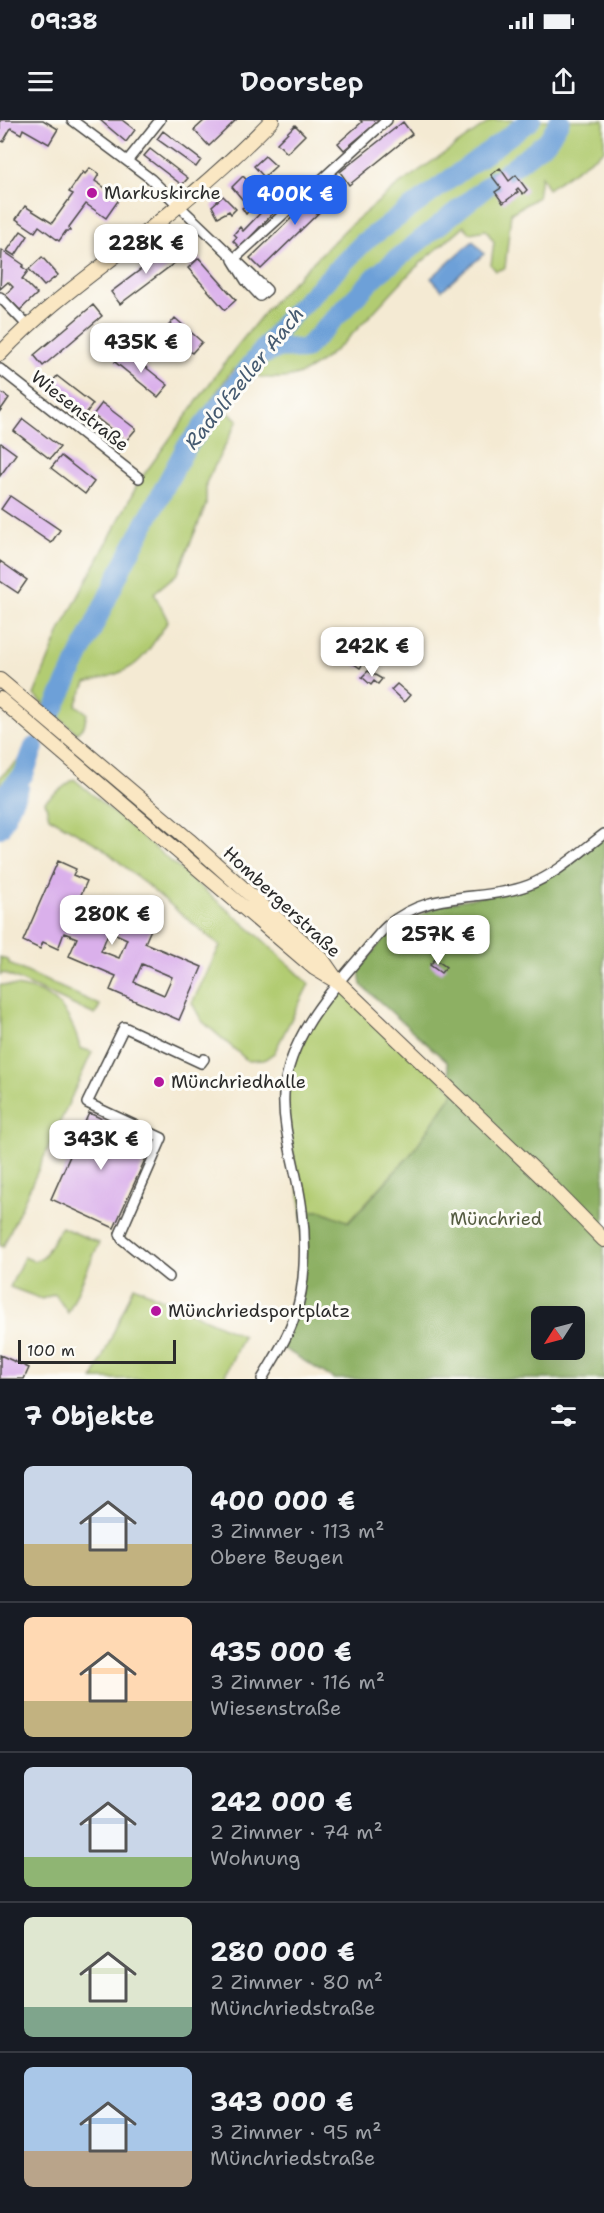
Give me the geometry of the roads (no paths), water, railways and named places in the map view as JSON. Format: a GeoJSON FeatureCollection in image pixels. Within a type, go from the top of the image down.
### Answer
{"type":"FeatureCollection","features":[{"type":"Feature","properties":{"kind":"main road"},"geometry":{"type":"LineString","coordinates":[[0,354],[27,325],[180,205],[236,156],[272,120]]}},
{"type":"Feature","properties":{"kind":"main road","name":"Hombergerstraße"},"geometry":{"type":"LineString","coordinates":[[0,680],[15,703],[73,751],[189,840],[322,959],[338,982],[539,1173],[604,1240]]}},
{"type":"Feature","properties":{"kind":"main road","name":"Hombergerstraße"},"geometry":{"type":"LineString","coordinates":[[0,699],[15,703]]}},
{"type":"Feature","properties":{"kind":"street"},"geometry":{"type":"LineString","coordinates":[[72,120],[128,160],[180,205],[233,260],[387,120]]}},
{"type":"Feature","properties":{"kind":"street"},"geometry":{"type":"LineString","coordinates":[[128,160],[160,120]]}},
{"type":"Feature","properties":{"kind":"street"},"geometry":{"type":"LineString","coordinates":[[0,297],[27,325]]}},
{"type":"Feature","properties":{"kind":"street","name":"Wiesenstraße"},"geometry":{"type":"LineString","coordinates":[[0,369],[139,478]]}},
{"type":"Feature","properties":{"kind":"street"},"geometry":{"type":"LineString","coordinates":[[262,1379],[281,1347],[296,1314],[302,1272],[302,1211],[288,1137],[284,1094],[293,1054],[307,1026],[338,982],[387,927],[404,914],[439,899],[503,891],[529,885],[557,870],[604,834]]}},
{"type":"Feature","properties":{"kind":"street"},"geometry":{"type":"LineString","coordinates":[[169,1277],[122,1239],[120,1234],[162,1138],[87,1103],[124,1027],[201,1063],[204,1059]]}},
{"type":"Feature","properties":{"kind":"water"},"geometry":{"type":"Polygon","coordinates":[[[473,241],[484,254],[442,290],[431,278],[473,241]]]}},
{"type":"Feature","properties":{"kind":"waterway","name":"Radolfzeller Aach"},"geometry":{"type":"LineString","coordinates":[[52,713],[125,561],[185,449],[284,323],[364,242],[531,120]]}},
{"type":"Feature","properties":{"kind":"waterway"},"geometry":{"type":"LineString","coordinates":[[504,174],[548,140],[560,120]]}},
{"type":"Feature","properties":{"kind":"waterway"},"geometry":{"type":"LineString","coordinates":[[258,357],[281,347],[304,350],[377,275],[495,180]]}},
{"type":"Feature","properties":{"kind":"waterway","name":"Radolfzeller Aach"},"geometry":{"type":"LineString","coordinates":[[0,799],[24,774],[34,747]]}},
{"type":"Feature","properties":{"kind":"waterway","name":"Radolfzeller Aach"},"geometry":{"type":"LineString","coordinates":[[0,828],[19,787]]}},
{"type":"Feature","properties":{"kind":"place","name":"Markuskirche"},"geometry":{"type":"Point","coordinates":[92,193]}},
{"type":"Feature","properties":{"kind":"place","name":"Münchriedhalle"},"geometry":{"type":"Point","coordinates":[159,1082]}},
{"type":"Feature","properties":{"kind":"place","name":"Münchriedsportplatz"},"geometry":{"type":"Point","coordinates":[156,1311]}},
{"type":"Feature","properties":{"kind":"park label","name":"Münchried"},"geometry":{"type":"Point","coordinates":[496,1219]}}]}
